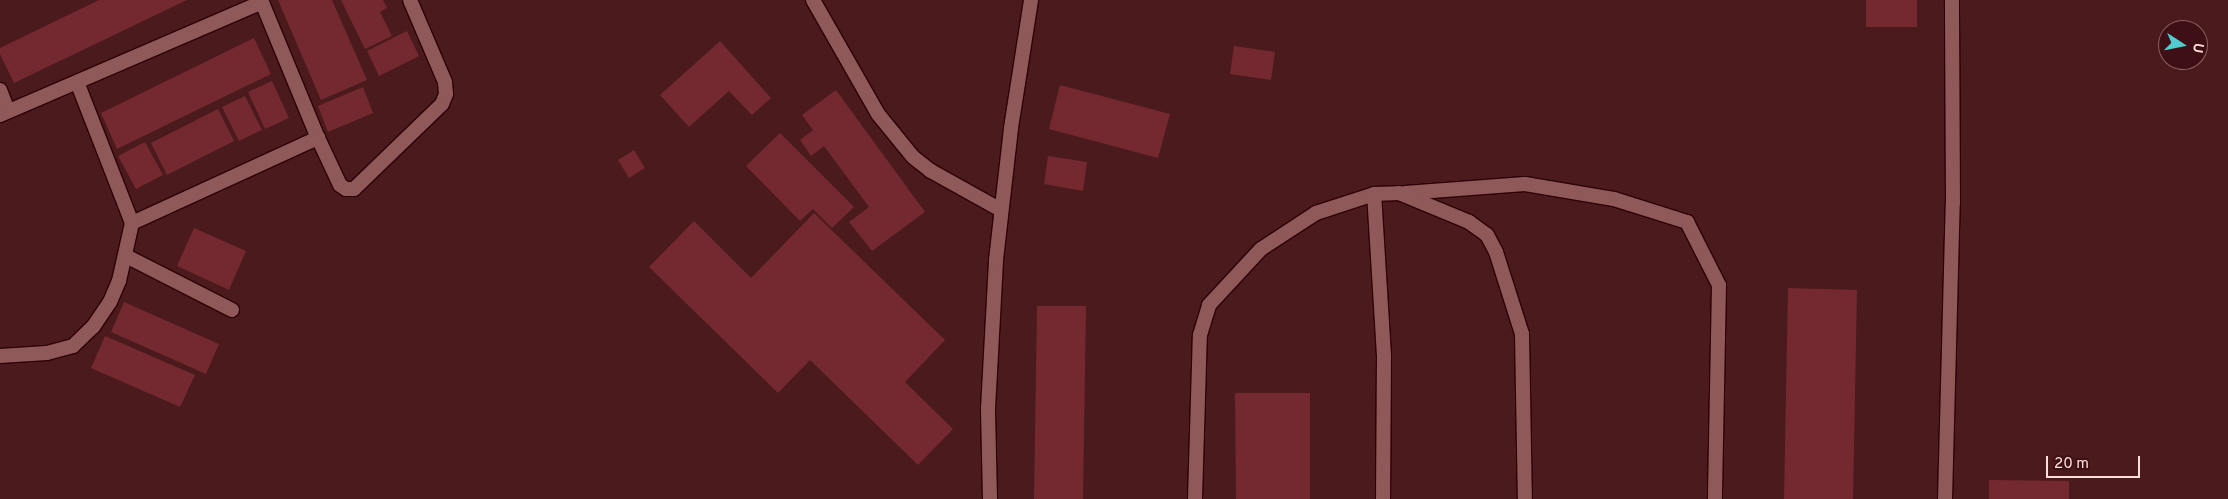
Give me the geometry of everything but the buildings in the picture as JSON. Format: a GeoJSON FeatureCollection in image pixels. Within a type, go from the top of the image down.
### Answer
{"type":"FeatureCollection","features":[{"type":"Feature","properties":{"kind":"street"},"geometry":{"type":"LineString","coordinates":[[0,90],[4,113],[261,1],[318,138],[340,185],[346,189],[354,188],[442,104],[446,94],[445,82],[410,0]]}},
{"type":"Feature","properties":{"kind":"street"},"geometry":{"type":"LineString","coordinates":[[813,0],[878,114],[914,157],[931,171],[1001,210]]}},
{"type":"Feature","properties":{"kind":"street"},"geometry":{"type":"LineString","coordinates":[[990,499],[988,409],[1001,210],[1010,128],[1031,0]]}},
{"type":"Feature","properties":{"kind":"street"},"geometry":{"type":"LineString","coordinates":[[1945,499],[1953,203],[1952,0]]}},
{"type":"Feature","properties":{"kind":"street"},"geometry":{"type":"LineString","coordinates":[[0,356],[47,353],[73,346],[93,327],[110,302],[126,256],[132,223],[77,82]]}},
{"type":"Feature","properties":{"kind":"street"},"geometry":{"type":"LineString","coordinates":[[132,223],[318,138]]}},
{"type":"Feature","properties":{"kind":"street"},"geometry":{"type":"LineString","coordinates":[[1195,499],[1200,335],[1209,306],[1261,249],[1316,213],[1374,194],[1525,184],[1614,199],[1687,222],[1719,285],[1715,499]]}},
{"type":"Feature","properties":{"kind":"street"},"geometry":{"type":"LineString","coordinates":[[1399,193],[1470,222],[1487,235],[1496,252],[1522,334],[1525,499]]}},
{"type":"Feature","properties":{"kind":"street"},"geometry":{"type":"LineString","coordinates":[[1374,194],[1384,356],[1383,499]]}},
{"type":"Feature","properties":{"kind":"street"},"geometry":{"type":"LineString","coordinates":[[126,256],[232,310]]}}]}
